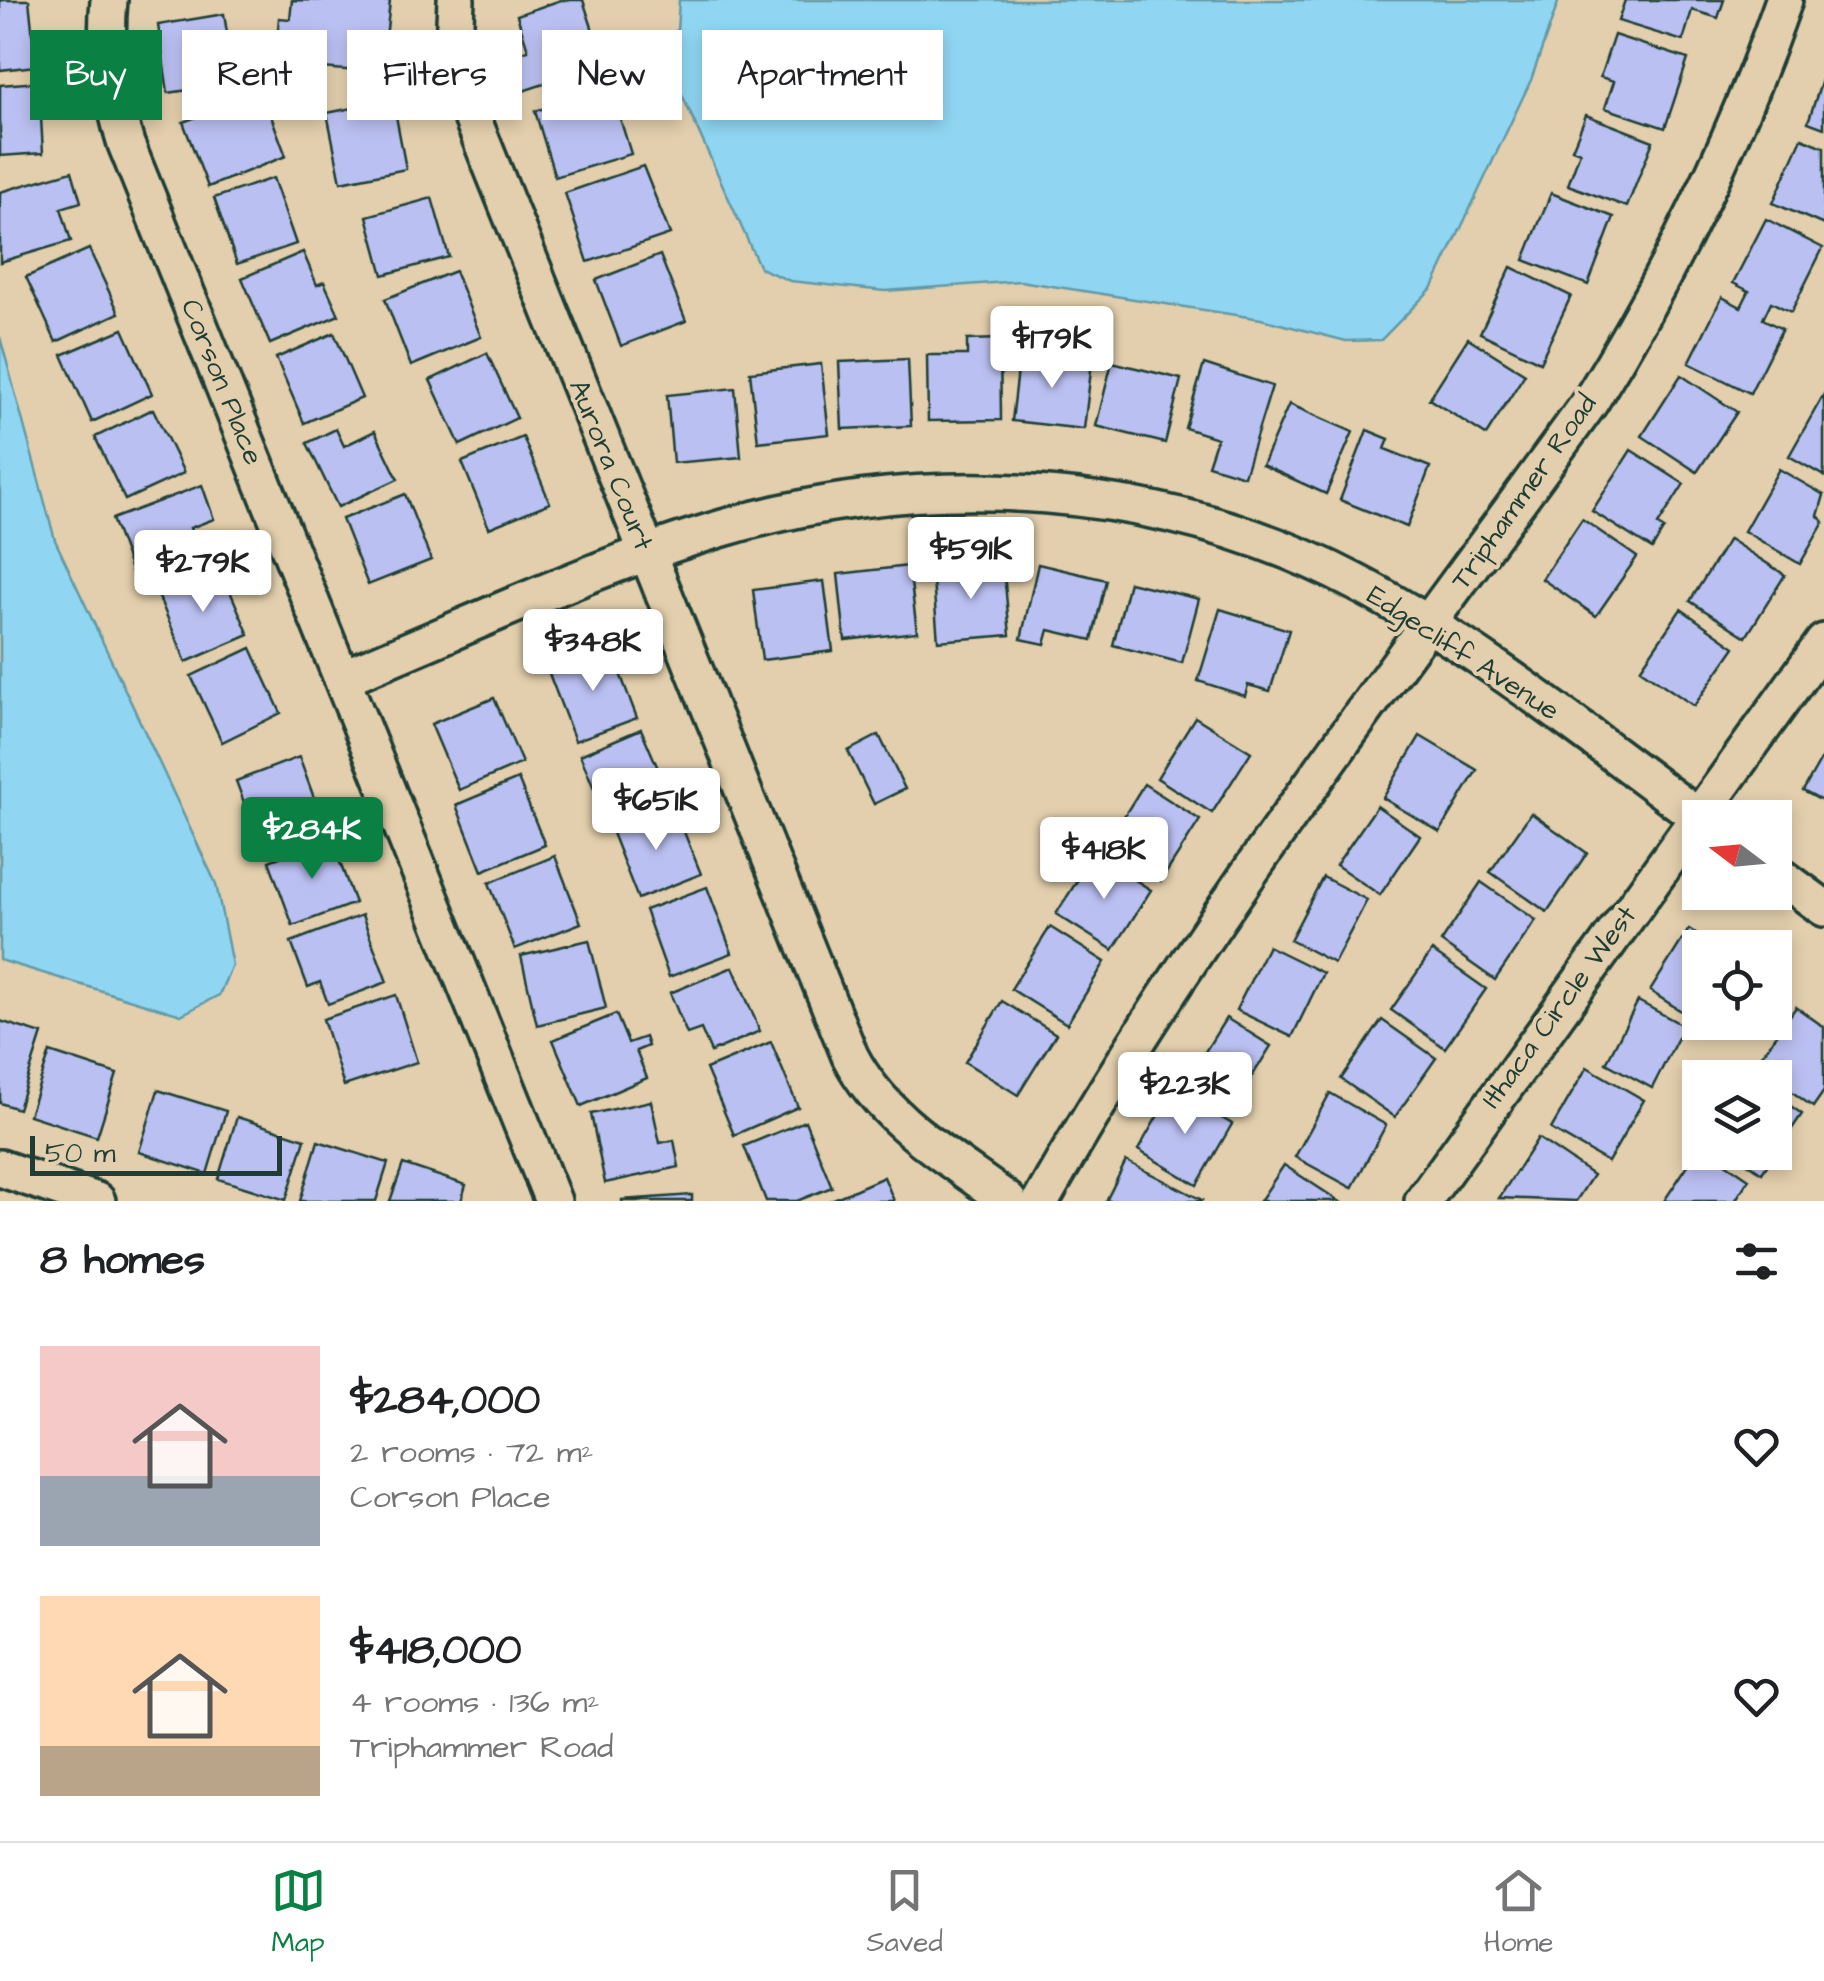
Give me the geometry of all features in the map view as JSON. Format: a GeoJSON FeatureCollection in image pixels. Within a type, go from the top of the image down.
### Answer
{"type":"FeatureCollection","features":[{"type":"Feature","properties":{"kind":"street","name":"Corson Place"},"geometry":{"type":"LineString","coordinates":[[109,0],[106,48],[111,94],[126,144],[553,1201]]}},
{"type":"Feature","properties":{"kind":"street","name":"Aurora Court"},"geometry":{"type":"LineString","coordinates":[[456,0],[454,44],[465,100],[862,1079],[896,1116],[1008,1201]]}},
{"type":"Feature","properties":{"kind":"street","name":"Triphammer Road"},"geometry":{"type":"LineString","coordinates":[[1040,1201],[1107,1084],[1185,963],[1590,402],[1649,307],[1701,208],[1747,105],[1784,0]]}},
{"type":"Feature","properties":{"kind":"street","name":"Edgecliff Avenue"},"geometry":{"type":"LineString","coordinates":[[342,678],[647,554],[722,528],[873,497],[966,491],[1059,496],[1120,504],[1269,544],[1354,581],[1430,624],[1682,805]]}},
{"type":"Feature","properties":{"kind":"street","name":"Ithaca Circle West"},"geometry":{"type":"LineString","coordinates":[[1711,800],[1824,642]]}},
{"type":"Feature","properties":{"kind":"street","name":"Ithaca Circle West"},"geometry":{"type":"LineString","coordinates":[[1423,1201],[1682,841]]}},
{"type":"Feature","properties":{"kind":"street"},"geometry":{"type":"LineString","coordinates":[[1792,884],[1824,908]]}},
{"type":"Feature","properties":{"kind":"street"},"geometry":{"type":"LineString","coordinates":[[0,1168],[97,1201]]}},
{"type":"Feature","properties":{"kind":"water"},"geometry":{"type":"Polygon","coordinates":[[[679,0],[1559,0],[1531,80],[1433,287],[1381,340],[1346,341],[1261,319],[1020,281],[885,291],[790,281],[760,268],[682,95],[682,30],[677,30],[679,0]]]}},
{"type":"Feature","properties":{"kind":"water"},"geometry":{"type":"Polygon","coordinates":[[[0,337],[55,540],[216,884],[232,965],[219,995],[181,1015],[0,960],[0,337]]]}},
{"type":"Feature","properties":{"kind":"building"},"geometry":{"type":"Polygon","coordinates":[[[0,0],[29,0],[30,67],[0,70],[0,0]]]}},
{"type":"Feature","properties":{"kind":"building"},"geometry":{"type":"Polygon","coordinates":[[[292,0],[390,1],[387,30],[347,30],[347,70],[327,68],[327,30],[278,30],[279,18],[290,19],[292,0]]]}},
{"type":"Feature","properties":{"kind":"building"},"geometry":{"type":"Polygon","coordinates":[[[561,0],[583,0],[593,30],[542,30],[542,85],[522,91],[522,52],[528,50],[517,15],[561,0]]]}},
{"type":"Feature","properties":{"kind":"building"},"geometry":{"type":"Polygon","coordinates":[[[1625,0],[1724,0],[1718,18],[1692,10],[1683,41],[1618,21],[1625,0]]]}},
{"type":"Feature","properties":{"kind":"building"},"geometry":{"type":"Polygon","coordinates":[[[224,14],[227,30],[182,30],[182,91],[168,93],[162,30],[158,25],[224,14]]]}},
{"type":"Feature","properties":{"kind":"building"},"geometry":{"type":"Polygon","coordinates":[[[1614,35],[1688,59],[1665,128],[1605,108],[1614,81],[1600,77],[1614,35]]]}},
{"type":"Feature","properties":{"kind":"building"},"geometry":{"type":"Polygon","coordinates":[[[1824,74],[1824,128],[1808,122],[1824,74]]]}},
{"type":"Feature","properties":{"kind":"building"},"geometry":{"type":"Polygon","coordinates":[[[30,83],[30,120],[41,120],[43,153],[0,156],[0,85],[30,83]]]}},
{"type":"Feature","properties":{"kind":"building"},"geometry":{"type":"Polygon","coordinates":[[[347,109],[347,120],[397,120],[406,169],[341,182],[327,113],[347,109]]]}},
{"type":"Feature","properties":{"kind":"building"},"geometry":{"type":"Polygon","coordinates":[[[542,109],[542,120],[620,120],[631,154],[555,177],[535,111],[542,109]]]}},
{"type":"Feature","properties":{"kind":"building"},"geometry":{"type":"Polygon","coordinates":[[[1586,115],[1653,141],[1627,207],[1568,185],[1580,152],[1572,149],[1586,115]]]}},
{"type":"Feature","properties":{"kind":"building"},"geometry":{"type":"Polygon","coordinates":[[[272,120],[286,156],[208,187],[183,122],[272,120]]]}},
{"type":"Feature","properties":{"kind":"building"},"geometry":{"type":"Polygon","coordinates":[[[1802,138],[1824,147],[1824,225],[1773,203],[1802,138]]]}},
{"type":"Feature","properties":{"kind":"building"},"geometry":{"type":"Polygon","coordinates":[[[643,166],[670,234],[588,262],[565,193],[643,166]]]}},
{"type":"Feature","properties":{"kind":"building"},"geometry":{"type":"Polygon","coordinates":[[[72,171],[81,202],[61,208],[71,241],[0,262],[0,192],[72,171]]]}},
{"type":"Feature","properties":{"kind":"building"},"geometry":{"type":"Polygon","coordinates":[[[273,178],[296,244],[237,264],[214,198],[273,178]]]}},
{"type":"Feature","properties":{"kind":"building"},"geometry":{"type":"Polygon","coordinates":[[[1551,193],[1614,217],[1588,285],[1524,260],[1551,193]]]}},
{"type":"Feature","properties":{"kind":"building"},"geometry":{"type":"Polygon","coordinates":[[[432,198],[449,257],[383,275],[367,216],[432,198]]]}},
{"type":"Feature","properties":{"kind":"building"},"geometry":{"type":"Polygon","coordinates":[[[1766,219],[1823,248],[1791,312],[1771,302],[1763,319],[1782,329],[1750,393],[1689,363],[1722,297],[1741,307],[1749,291],[1733,283],[1766,219]]]}},
{"type":"Feature","properties":{"kind":"building"},"geometry":{"type":"Polygon","coordinates":[[[89,249],[119,313],[56,342],[26,277],[89,249]]]}},
{"type":"Feature","properties":{"kind":"building"},"geometry":{"type":"Polygon","coordinates":[[[303,252],[317,285],[324,282],[339,315],[270,344],[242,278],[303,252]]]}},
{"type":"Feature","properties":{"kind":"building"},"geometry":{"type":"Polygon","coordinates":[[[660,255],[686,321],[621,346],[596,280],[660,255]]]}},
{"type":"Feature","properties":{"kind":"building"},"geometry":{"type":"Polygon","coordinates":[[[1511,267],[1571,296],[1540,362],[1480,333],[1511,267]]]}},
{"type":"Feature","properties":{"kind":"building"},"geometry":{"type":"Polygon","coordinates":[[[455,271],[481,337],[411,366],[385,299],[455,271]]]}},
{"type":"Feature","properties":{"kind":"building"},"geometry":{"type":"Polygon","coordinates":[[[123,329],[152,394],[92,422],[62,355],[123,329]]]}},
{"type":"Feature","properties":{"kind":"building"},"geometry":{"type":"Polygon","coordinates":[[[334,333],[362,398],[304,423],[276,358],[334,333]]]}},
{"type":"Feature","properties":{"kind":"building"},"geometry":{"type":"Polygon","coordinates":[[[1468,338],[1525,374],[1486,435],[1429,399],[1468,338]]]}},
{"type":"Feature","properties":{"kind":"building"},"geometry":{"type":"Polygon","coordinates":[[[1000,339],[1001,420],[928,421],[927,355],[967,355],[967,340],[1000,339]]]}},
{"type":"Feature","properties":{"kind":"building"},"geometry":{"type":"Polygon","coordinates":[[[487,353],[517,418],[460,445],[430,380],[487,353]]]}},
{"type":"Feature","properties":{"kind":"building"},"geometry":{"type":"Polygon","coordinates":[[[1020,353],[1092,362],[1084,429],[1012,421],[1020,353]]]}},
{"type":"Feature","properties":{"kind":"building"},"geometry":{"type":"Polygon","coordinates":[[[908,359],[911,426],[842,429],[839,362],[908,359]]]}},
{"type":"Feature","properties":{"kind":"building"},"geometry":{"type":"Polygon","coordinates":[[[1112,362],[1181,379],[1165,443],[1096,426],[1112,362]]]}},
{"type":"Feature","properties":{"kind":"building"},"geometry":{"type":"Polygon","coordinates":[[[821,364],[829,434],[758,442],[750,372],[821,364]]]}},
{"type":"Feature","properties":{"kind":"building"},"geometry":{"type":"Polygon","coordinates":[[[1204,364],[1272,386],[1244,476],[1208,465],[1217,438],[1185,428],[1204,364]]]}},
{"type":"Feature","properties":{"kind":"building"},"geometry":{"type":"Polygon","coordinates":[[[1681,375],[1737,412],[1697,472],[1642,436],[1681,375]]]}},
{"type":"Feature","properties":{"kind":"building"},"geometry":{"type":"Polygon","coordinates":[[[735,388],[741,457],[673,463],[667,395],[735,388]]]}},
{"type":"Feature","properties":{"kind":"building"},"geometry":{"type":"Polygon","coordinates":[[[1824,394],[1824,476],[1789,456],[1824,394]]]}},
{"type":"Feature","properties":{"kind":"building"},"geometry":{"type":"Polygon","coordinates":[[[1289,404],[1353,432],[1326,494],[1262,465],[1289,404]]]}},
{"type":"Feature","properties":{"kind":"building"},"geometry":{"type":"Polygon","coordinates":[[[153,409],[184,473],[125,500],[95,437],[153,409]]]}},
{"type":"Feature","properties":{"kind":"building"},"geometry":{"type":"Polygon","coordinates":[[[336,429],[344,446],[375,431],[398,479],[338,507],[307,443],[336,429]]]}},
{"type":"Feature","properties":{"kind":"building"},"geometry":{"type":"Polygon","coordinates":[[[1367,430],[1389,439],[1385,449],[1430,467],[1407,527],[1340,500],[1367,430]]]}},
{"type":"Feature","properties":{"kind":"building"},"geometry":{"type":"Polygon","coordinates":[[[523,437],[550,503],[489,528],[462,462],[523,437]]]}},
{"type":"Feature","properties":{"kind":"building"},"geometry":{"type":"Polygon","coordinates":[[[1631,450],[1684,484],[1658,525],[1664,529],[1652,549],[1592,511],[1631,450]]]}},
{"type":"Feature","properties":{"kind":"building"},"geometry":{"type":"Polygon","coordinates":[[[1779,469],[1824,495],[1818,516],[1824,522],[1800,564],[1744,531],[1779,469]]]}},
{"type":"Feature","properties":{"kind":"building"},"geometry":{"type":"Polygon","coordinates":[[[202,485],[214,519],[190,528],[202,561],[137,586],[112,519],[202,485]]]}},
{"type":"Feature","properties":{"kind":"building"},"geometry":{"type":"Polygon","coordinates":[[[405,494],[431,560],[368,585],[342,519],[405,494]]]}},
{"type":"Feature","properties":{"kind":"building"},"geometry":{"type":"Polygon","coordinates":[[[1582,519],[1637,557],[1596,616],[1542,579],[1582,519]]]}},
{"type":"Feature","properties":{"kind":"building"},"geometry":{"type":"Polygon","coordinates":[[[1729,539],[1785,575],[1746,637],[1690,601],[1729,539]]]}},
{"type":"Feature","properties":{"kind":"building"},"geometry":{"type":"Polygon","coordinates":[[[1003,563],[1010,635],[938,641],[932,569],[1003,563]]]}},
{"type":"Feature","properties":{"kind":"building"},"geometry":{"type":"Polygon","coordinates":[[[1038,564],[1106,580],[1092,640],[1049,630],[1045,644],[1021,639],[1038,564]]]}},
{"type":"Feature","properties":{"kind":"building"},"geometry":{"type":"Polygon","coordinates":[[[909,566],[917,632],[845,640],[838,574],[909,566]]]}},
{"type":"Feature","properties":{"kind":"building"},"geometry":{"type":"Polygon","coordinates":[[[220,568],[249,635],[186,662],[158,595],[220,568]]]}},
{"type":"Feature","properties":{"kind":"building"},"geometry":{"type":"Polygon","coordinates":[[[824,581],[833,651],[762,660],[753,590],[824,581]]]}},
{"type":"Feature","properties":{"kind":"building"},"geometry":{"type":"Polygon","coordinates":[[[1129,582],[1199,599],[1182,663],[1113,645],[1129,582]]]}},
{"type":"Feature","properties":{"kind":"building"},"geometry":{"type":"Polygon","coordinates":[[[1220,609],[1289,630],[1270,691],[1248,685],[1245,696],[1198,681],[1220,609]]]}},
{"type":"Feature","properties":{"kind":"building"},"geometry":{"type":"Polygon","coordinates":[[[1681,609],[1735,647],[1694,706],[1640,669],[1681,609]]]}},
{"type":"Feature","properties":{"kind":"building"},"geometry":{"type":"Polygon","coordinates":[[[610,647],[637,718],[575,741],[548,671],[610,647]]]}},
{"type":"Feature","properties":{"kind":"building"},"geometry":{"type":"Polygon","coordinates":[[[251,648],[281,713],[222,742],[191,676],[251,648]]]}},
{"type":"Feature","properties":{"kind":"building"},"geometry":{"type":"Polygon","coordinates":[[[494,698],[522,763],[459,790],[431,724],[494,698]]]}},
{"type":"Feature","properties":{"kind":"building"},"geometry":{"type":"Polygon","coordinates":[[[1195,717],[1251,752],[1212,813],[1157,778],[1195,717]]]}},
{"type":"Feature","properties":{"kind":"building"},"geometry":{"type":"Polygon","coordinates":[[[641,729],[669,794],[608,821],[580,755],[641,729]]]}},
{"type":"Feature","properties":{"kind":"building"},"geometry":{"type":"Polygon","coordinates":[[[879,735],[905,789],[874,804],[848,751],[879,735]]]}},
{"type":"Feature","properties":{"kind":"building"},"geometry":{"type":"Polygon","coordinates":[[[1420,736],[1477,770],[1440,832],[1383,798],[1420,736]]]}},
{"type":"Feature","properties":{"kind":"building"},"geometry":{"type":"Polygon","coordinates":[[[1824,754],[1824,802],[1803,791],[1824,754]]]}},
{"type":"Feature","properties":{"kind":"building"},"geometry":{"type":"Polygon","coordinates":[[[299,757],[324,825],[261,848],[236,781],[299,757]]]}},
{"type":"Feature","properties":{"kind":"building"},"geometry":{"type":"Polygon","coordinates":[[[518,779],[545,845],[482,871],[456,805],[518,779]]]}},
{"type":"Feature","properties":{"kind":"building"},"geometry":{"type":"Polygon","coordinates":[[[1144,784],[1200,820],[1161,881],[1106,845],[1144,784]]]}},
{"type":"Feature","properties":{"kind":"building"},"geometry":{"type":"Polygon","coordinates":[[[1377,806],[1420,836],[1380,895],[1336,865],[1377,806]]]}},
{"type":"Feature","properties":{"kind":"building"},"geometry":{"type":"Polygon","coordinates":[[[674,807],[701,874],[638,899],[612,833],[674,807]]]}},
{"type":"Feature","properties":{"kind":"building"},"geometry":{"type":"Polygon","coordinates":[[[1531,813],[1587,853],[1547,912],[1490,872],[1531,813]]]}},
{"type":"Feature","properties":{"kind":"building"},"geometry":{"type":"Polygon","coordinates":[[[331,838],[355,903],[293,926],[269,861],[331,838]]]}},
{"type":"Feature","properties":{"kind":"building"},"geometry":{"type":"Polygon","coordinates":[[[1094,854],[1151,890],[1113,950],[1056,914],[1094,854]]]}},
{"type":"Feature","properties":{"kind":"building"},"geometry":{"type":"Polygon","coordinates":[[[555,856],[581,923],[515,949],[489,883],[555,856]]]}},
{"type":"Feature","properties":{"kind":"building"},"geometry":{"type":"Polygon","coordinates":[[[1323,877],[1367,900],[1334,963],[1290,940],[1323,877]]]}},
{"type":"Feature","properties":{"kind":"building"},"geometry":{"type":"Polygon","coordinates":[[[1481,882],[1536,920],[1495,980],[1441,942],[1481,882]]]}},
{"type":"Feature","properties":{"kind":"building"},"geometry":{"type":"Polygon","coordinates":[[[707,887],[732,953],[669,977],[645,910],[707,887]]]}},
{"type":"Feature","properties":{"kind":"building"},"geometry":{"type":"Polygon","coordinates":[[[362,915],[387,982],[328,1004],[320,982],[308,987],[291,942],[362,915]]]}},
{"type":"Feature","properties":{"kind":"building"},"geometry":{"type":"Polygon","coordinates":[[[1050,927],[1105,962],[1067,1024],[1011,989],[1050,927]]]}},
{"type":"Feature","properties":{"kind":"building"},"geometry":{"type":"Polygon","coordinates":[[[589,940],[606,1008],[537,1025],[521,956],[589,940]]]}},
{"type":"Feature","properties":{"kind":"building"},"geometry":{"type":"Polygon","coordinates":[[[1682,940],[1682,1011],[1650,991],[1682,940]]]}},
{"type":"Feature","properties":{"kind":"building"},"geometry":{"type":"Polygon","coordinates":[[[1268,946],[1323,973],[1292,1037],[1236,1010],[1268,946]]]}},
{"type":"Feature","properties":{"kind":"building"},"geometry":{"type":"Polygon","coordinates":[[[1432,951],[1486,989],[1445,1048],[1391,1010],[1432,951]]]}},
{"type":"Feature","properties":{"kind":"building"},"geometry":{"type":"Polygon","coordinates":[[[733,967],[760,1031],[711,1052],[701,1029],[687,1034],[670,993],[733,967]]]}},
{"type":"Feature","properties":{"kind":"building"},"geometry":{"type":"Polygon","coordinates":[[[396,995],[417,1062],[344,1086],[323,1019],[396,995]]]}},
{"type":"Feature","properties":{"kind":"building"},"geometry":{"type":"Polygon","coordinates":[[[1002,1001],[1056,1034],[1018,1095],[965,1062],[1002,1001]]]}},
{"type":"Feature","properties":{"kind":"building"},"geometry":{"type":"Polygon","coordinates":[[[1638,1001],[1682,1025],[1652,1088],[1606,1063],[1638,1001]]]}},
{"type":"Feature","properties":{"kind":"building"},"geometry":{"type":"Polygon","coordinates":[[[1796,1007],[1824,1027],[1824,1091],[1813,1107],[1792,1092],[1792,1060],[1759,1060],[1773,1040],[1792,1040],[1792,1013],[1796,1007]]]}},
{"type":"Feature","properties":{"kind":"building"},"geometry":{"type":"Polygon","coordinates":[[[616,1014],[628,1043],[645,1037],[648,1046],[636,1051],[647,1078],[581,1106],[553,1040],[616,1014]]]}},
{"type":"Feature","properties":{"kind":"building"},"geometry":{"type":"Polygon","coordinates":[[[1226,1018],[1271,1046],[1233,1107],[1188,1079],[1226,1018]]]}},
{"type":"Feature","properties":{"kind":"building"},"geometry":{"type":"Polygon","coordinates":[[[1382,1020],[1436,1058],[1395,1117],[1341,1079],[1382,1020]]]}},
{"type":"Feature","properties":{"kind":"building"},"geometry":{"type":"Polygon","coordinates":[[[0,1021],[42,1034],[18,1109],[0,1103],[0,1021]]]}},
{"type":"Feature","properties":{"kind":"building"},"geometry":{"type":"Polygon","coordinates":[[[771,1042],[798,1107],[734,1135],[706,1069],[771,1042]]]}},
{"type":"Feature","properties":{"kind":"building"},"geometry":{"type":"Polygon","coordinates":[[[50,1052],[117,1074],[97,1137],[29,1115],[50,1052]]]}},
{"type":"Feature","properties":{"kind":"building"},"geometry":{"type":"Polygon","coordinates":[[[1587,1067],[1644,1100],[1608,1162],[1551,1129],[1587,1067]]]}},
{"type":"Feature","properties":{"kind":"building"},"geometry":{"type":"Polygon","coordinates":[[[1173,1089],[1232,1124],[1197,1185],[1138,1150],[1173,1089]]]}},
{"type":"Feature","properties":{"kind":"building"},"geometry":{"type":"Polygon","coordinates":[[[158,1090],[226,1111],[207,1174],[139,1152],[158,1090]]]}},
{"type":"Feature","properties":{"kind":"building"},"geometry":{"type":"Polygon","coordinates":[[[1330,1093],[1386,1125],[1352,1188],[1295,1157],[1330,1093]]]}},
{"type":"Feature","properties":{"kind":"building"},"geometry":{"type":"Polygon","coordinates":[[[651,1101],[660,1143],[674,1140],[679,1167],[605,1183],[591,1114],[651,1101]]]}},
{"type":"Feature","properties":{"kind":"building"},"geometry":{"type":"Polygon","coordinates":[[[1792,1107],[1802,1114],[1792,1129],[1792,1107]]]}},
{"type":"Feature","properties":{"kind":"building"},"geometry":{"type":"Polygon","coordinates":[[[237,1117],[305,1139],[286,1200],[218,1179],[237,1117]]]}},
{"type":"Feature","properties":{"kind":"building"},"geometry":{"type":"Polygon","coordinates":[[[805,1121],[832,1187],[797,1201],[766,1201],[744,1146],[805,1121]]]}},
{"type":"Feature","properties":{"kind":"building"},"geometry":{"type":"Polygon","coordinates":[[[1538,1138],[1593,1175],[1576,1201],[1499,1198],[1538,1138]]]}},
{"type":"Feature","properties":{"kind":"building"},"geometry":{"type":"Polygon","coordinates":[[[318,1141],[388,1163],[376,1201],[300,1201],[318,1141]]]}},
{"type":"Feature","properties":{"kind":"building"},"geometry":{"type":"Polygon","coordinates":[[[1126,1161],[1202,1200],[1106,1201],[1126,1161]]]}},
{"type":"Feature","properties":{"kind":"building"},"geometry":{"type":"Polygon","coordinates":[[[403,1164],[466,1185],[461,1201],[390,1201],[403,1164]]]}},
{"type":"Feature","properties":{"kind":"building"},"geometry":{"type":"Polygon","coordinates":[[[1284,1165],[1339,1201],[1260,1201],[1284,1165]]]}},
{"type":"Feature","properties":{"kind":"building"},"geometry":{"type":"Polygon","coordinates":[[[1685,1170],[1736,1170],[1749,1179],[1735,1201],[1664,1201],[1685,1170]]]}},
{"type":"Feature","properties":{"kind":"building"},"geometry":{"type":"Polygon","coordinates":[[[884,1177],[894,1201],[829,1201],[884,1177]]]}},
{"type":"Feature","properties":{"kind":"building"},"geometry":{"type":"Polygon","coordinates":[[[692,1195],[692,1201],[622,1201],[622,1200],[692,1195]]]}}]}
